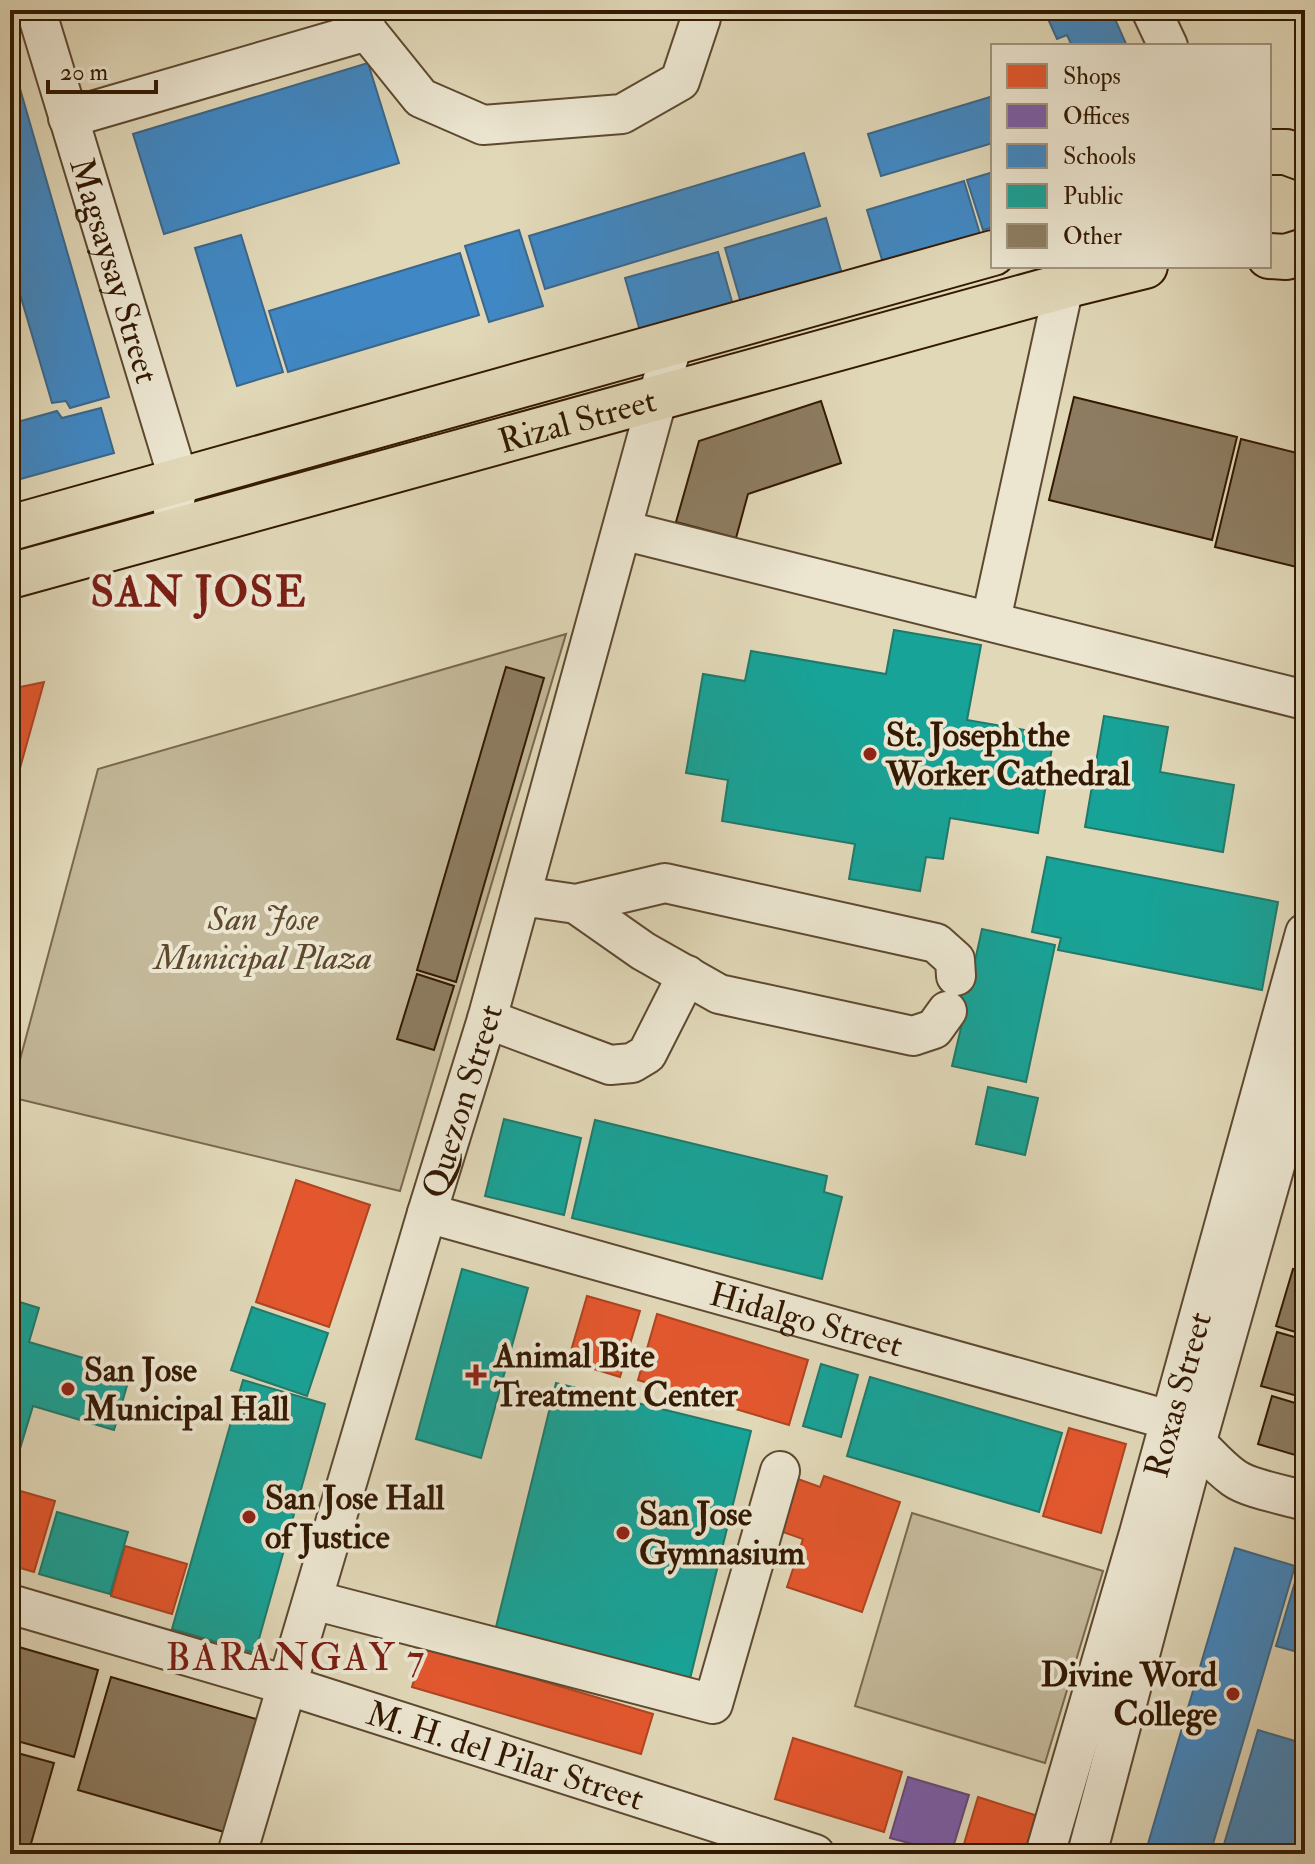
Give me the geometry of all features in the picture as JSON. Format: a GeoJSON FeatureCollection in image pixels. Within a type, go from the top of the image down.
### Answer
{"type":"FeatureCollection","features":[{"type":"Feature","properties":{"kind":"main road"},"geometry":{"type":"LineString","coordinates":[[1271,152],[1286,152],[1305,159]]}},
{"type":"Feature","properties":{"kind":"main road"},"geometry":{"type":"LineString","coordinates":[[1271,256],[1286,257],[1305,252]]}},
{"type":"Feature","properties":{"kind":"main road","name":"Rizal Street"},"geometry":{"type":"LineString","coordinates":[[10,528],[991,254]]}},
{"type":"Feature","properties":{"kind":"main road","name":"Rizal Street"},"geometry":{"type":"LineString","coordinates":[[10,576],[1137,268]]}},
{"type":"Feature","properties":{"kind":"street","name":"Magsaysay Street"},"geometry":{"type":"LineString","coordinates":[[36,10],[179,481],[169,532]]}},
{"type":"Feature","properties":{"kind":"street"},"geometry":{"type":"LineString","coordinates":[[68,118],[364,20],[421,98],[483,125],[622,114],[680,81],[701,18],[699,10]]}},
{"type":"Feature","properties":{"kind":"street"},"geometry":{"type":"LineString","coordinates":[[1151,10],[1167,44]]}},
{"type":"Feature","properties":{"kind":"street"},"geometry":{"type":"LineString","coordinates":[[991,620],[1064,286]]}},
{"type":"Feature","properties":{"kind":"street","name":"Quezon Street"},"geometry":{"type":"LineString","coordinates":[[250,1851],[286,1685],[487,1019],[673,342]]}},
{"type":"Feature","properties":{"kind":"street"},"geometry":{"type":"LineString","coordinates":[[622,530],[1305,700]]}},
{"type":"Feature","properties":{"kind":"street"},"geometry":{"type":"LineString","coordinates":[[521,896],[576,904],[665,883],[936,943],[955,960],[951,993],[934,1029],[913,1036],[719,994],[643,951],[576,904]]}},
{"type":"Feature","properties":{"kind":"street","name":"Roxas Street"},"geometry":{"type":"LineString","coordinates":[[1087,1854],[1183,1431],[1294,1075],[1305,933]]}},
{"type":"Feature","properties":{"kind":"street"},"geometry":{"type":"LineString","coordinates":[[487,1019],[610,1065],[632,1063],[647,1054],[687,975]]}},
{"type":"Feature","properties":{"kind":"street","name":"Hidalgo Street"},"geometry":{"type":"LineString","coordinates":[[427,1213],[1183,1431]]}},
{"type":"Feature","properties":{"kind":"street"},"geometry":{"type":"LineString","coordinates":[[1183,1431],[1236,1480],[1305,1501]]}},
{"type":"Feature","properties":{"kind":"street","name":"Roxas Street"},"geometry":{"type":"LineString","coordinates":[[1045,1854],[1135,1548],[1183,1431]]}},
{"type":"Feature","properties":{"kind":"street"},"geometry":{"type":"LineString","coordinates":[[313,1600],[713,1704],[780,1471]]}},
{"type":"Feature","properties":{"kind":"street","name":"M. H. del Pilar Street"},"geometry":{"type":"LineString","coordinates":[[10,1604],[286,1685],[815,1854]]}},
{"type":"Feature","properties":{"kind":"green space","name":"San Jose Municipal Plaza"},"geometry":{"type":"Polygon","coordinates":[[[566,634],[400,1191],[10,1097],[98,769],[566,634]]]}},
{"type":"Feature","properties":{"kind":"green space"},"geometry":{"type":"Polygon","coordinates":[[[912,1513],[1103,1571],[1045,1763],[855,1706],[912,1513]]]}},
{"type":"Feature","properties":{"kind":"building: Shops"},"geometry":{"type":"Polygon","coordinates":[[[44,682],[10,804],[10,689],[44,682]]]}},
{"type":"Feature","properties":{"kind":"building: Shops"},"geometry":{"type":"Polygon","coordinates":[[[296,1180],[370,1205],[329,1327],[256,1302],[296,1180]]]}},
{"type":"Feature","properties":{"kind":"building: Shops"},"geometry":{"type":"Polygon","coordinates":[[[587,1296],[640,1311],[620,1377],[568,1361],[587,1296]]]}},
{"type":"Feature","properties":{"kind":"building: Shops"},"geometry":{"type":"Polygon","coordinates":[[[657,1314],[808,1360],[789,1425],[638,1380],[657,1314]]]}},
{"type":"Feature","properties":{"kind":"building: Shops"},"geometry":{"type":"Polygon","coordinates":[[[1069,1428],[1126,1444],[1101,1533],[1043,1516],[1069,1428]]]}},
{"type":"Feature","properties":{"kind":"building: Shops"},"geometry":{"type":"Polygon","coordinates":[[[824,1476],[900,1502],[862,1612],[787,1587],[803,1539],[780,1531],[798,1479],[820,1487],[824,1476]]]}},
{"type":"Feature","properties":{"kind":"building: Shops"},"geometry":{"type":"Polygon","coordinates":[[[10,1488],[55,1501],[34,1572],[10,1565],[10,1488]]]}},
{"type":"Feature","properties":{"kind":"building: Shops"},"geometry":{"type":"Polygon","coordinates":[[[125,1546],[187,1564],[172,1614],[111,1596],[125,1546]]]}},
{"type":"Feature","properties":{"kind":"building: Shops"},"geometry":{"type":"Polygon","coordinates":[[[424,1646],[653,1714],[641,1754],[412,1687],[424,1646]]]}},
{"type":"Feature","properties":{"kind":"building: Shops"},"geometry":{"type":"Polygon","coordinates":[[[793,1738],[902,1772],[884,1832],[775,1799],[793,1738]]]}},
{"type":"Feature","properties":{"kind":"building: Shops"},"geometry":{"type":"Polygon","coordinates":[[[978,1797],[1041,1817],[1030,1854],[961,1854],[978,1797]]]}},
{"type":"Feature","properties":{"kind":"building: Offices"},"geometry":{"type":"Polygon","coordinates":[[[908,1777],[969,1795],[951,1854],[890,1838],[908,1777]]]}},
{"type":"Feature","properties":{"kind":"building: Schools"},"geometry":{"type":"Polygon","coordinates":[[[1044,10],[1111,10],[1126,44],[1071,44],[1067,35],[1057,39],[1044,10]]]}},
{"type":"Feature","properties":{"kind":"building: Schools"},"geometry":{"type":"Polygon","coordinates":[[[10,54],[109,397],[70,408],[66,401],[52,403],[10,260],[10,54]]]}},
{"type":"Feature","properties":{"kind":"building: Schools"},"geometry":{"type":"Polygon","coordinates":[[[368,63],[399,163],[164,234],[133,134],[368,63]]]}},
{"type":"Feature","properties":{"kind":"building: Schools"},"geometry":{"type":"Polygon","coordinates":[[[991,97],[991,144],[881,176],[868,134],[991,97]]]}},
{"type":"Feature","properties":{"kind":"building: Schools"},"geometry":{"type":"Polygon","coordinates":[[[804,153],[820,206],[545,289],[529,236],[804,153]]]}},
{"type":"Feature","properties":{"kind":"building: Schools"},"geometry":{"type":"Polygon","coordinates":[[[991,173],[991,228],[983,230],[967,180],[991,173]]]}},
{"type":"Feature","properties":{"kind":"building: Schools"},"geometry":{"type":"Polygon","coordinates":[[[964,181],[980,234],[883,263],[867,210],[964,181]]]}},
{"type":"Feature","properties":{"kind":"building: Schools"},"geometry":{"type":"Polygon","coordinates":[[[826,218],[842,274],[741,303],[725,248],[826,218]]]}},
{"type":"Feature","properties":{"kind":"building: Schools"},"geometry":{"type":"Polygon","coordinates":[[[519,230],[543,306],[489,322],[465,246],[519,230]]]}},
{"type":"Feature","properties":{"kind":"building: Schools"},"geometry":{"type":"Polygon","coordinates":[[[241,235],[283,372],[237,386],[195,248],[241,235]]]}},
{"type":"Feature","properties":{"kind":"building: Schools"},"geometry":{"type":"Polygon","coordinates":[[[718,252],[733,305],[640,331],[625,278],[718,252]]]}},
{"type":"Feature","properties":{"kind":"building: Schools"},"geometry":{"type":"Polygon","coordinates":[[[460,253],[479,315],[288,372],[269,311],[460,253]]]}},
{"type":"Feature","properties":{"kind":"building: Schools"},"geometry":{"type":"Polygon","coordinates":[[[101,408],[114,453],[10,482],[10,424],[57,411],[62,418],[101,408]]]}},
{"type":"Feature","properties":{"kind":"building: Schools"},"geometry":{"type":"Polygon","coordinates":[[[1235,1548],[1295,1566],[1210,1854],[1145,1854],[1235,1548]]]}},
{"type":"Feature","properties":{"kind":"building: Schools"},"geometry":{"type":"Polygon","coordinates":[[[1305,1552],[1305,1654],[1276,1646],[1305,1552]]]}},
{"type":"Feature","properties":{"kind":"building: Schools"},"geometry":{"type":"Polygon","coordinates":[[[1258,1730],[1305,1744],[1305,1828],[1298,1854],[1231,1854],[1222,1851],[1258,1730]]]}},
{"type":"Feature","properties":{"kind":"building: Public","name":"St. Joseph the Worker Cathedral"},"geometry":{"type":"Polygon","coordinates":[[[894,630],[981,645],[967,720],[1054,735],[1038,833],[950,818],[943,859],[926,857],[920,891],[849,879],[855,844],[722,821],[728,780],[686,773],[703,674],[745,681],[751,651],[886,674],[894,630]]]}},
{"type":"Feature","properties":{"kind":"building: Public"},"geometry":{"type":"Polygon","coordinates":[[[1104,716],[1168,727],[1160,772],[1234,785],[1223,852],[1085,827],[1104,716]]]}},
{"type":"Feature","properties":{"kind":"building: Public"},"geometry":{"type":"Polygon","coordinates":[[[1047,857],[1278,902],[1262,990],[1058,950],[1061,938],[1032,932],[1047,857]]]}},
{"type":"Feature","properties":{"kind":"building: Public"},"geometry":{"type":"Polygon","coordinates":[[[982,929],[1055,945],[1026,1082],[952,1066],[964,1015],[941,1010],[948,974],[971,979],[982,929]]]}},
{"type":"Feature","properties":{"kind":"building: Public"},"geometry":{"type":"Polygon","coordinates":[[[988,1087],[1038,1098],[1025,1155],[976,1144],[988,1087]]]}},
{"type":"Feature","properties":{"kind":"building: Public"},"geometry":{"type":"Polygon","coordinates":[[[504,1119],[581,1138],[564,1215],[485,1196],[504,1119]]]}},
{"type":"Feature","properties":{"kind":"building: Public"},"geometry":{"type":"Polygon","coordinates":[[[595,1120],[827,1176],[824,1192],[842,1197],[822,1279],[572,1218],[595,1120]]]}},
{"type":"Feature","properties":{"kind":"building: Public"},"geometry":{"type":"Polygon","coordinates":[[[462,1269],[528,1288],[481,1458],[416,1439],[462,1269]]]}},
{"type":"Feature","properties":{"kind":"building: Public","name":"San Jose Municipal Hall"},"geometry":{"type":"Polygon","coordinates":[[[10,1299],[39,1308],[29,1342],[131,1372],[114,1430],[33,1406],[15,1465],[10,1464],[10,1299]]]}},
{"type":"Feature","properties":{"kind":"building: Public"},"geometry":{"type":"Polygon","coordinates":[[[252,1307],[328,1333],[307,1396],[231,1370],[252,1307]]]}},
{"type":"Feature","properties":{"kind":"building: Public"},"geometry":{"type":"Polygon","coordinates":[[[821,1364],[858,1375],[841,1437],[803,1426],[821,1364]]]}},
{"type":"Feature","properties":{"kind":"building: Public"},"geometry":{"type":"Polygon","coordinates":[[[870,1377],[1062,1433],[1039,1512],[847,1456],[870,1377]]]}},
{"type":"Feature","properties":{"kind":"building: Public","name":"San Jose Hall of Justice"},"geometry":{"type":"Polygon","coordinates":[[[243,1380],[325,1404],[255,1653],[172,1629],[243,1380]]]}},
{"type":"Feature","properties":{"kind":"building: Public","name":"San Jose Gymnasium"},"geometry":{"type":"Polygon","coordinates":[[[556,1383],[751,1431],[689,1683],[494,1635],[556,1383]]]}},
{"type":"Feature","properties":{"kind":"building: Public"},"geometry":{"type":"Polygon","coordinates":[[[57,1512],[128,1532],[110,1594],[39,1574],[57,1512]]]}},
{"type":"Feature","properties":{"kind":"building: Other"},"geometry":{"type":"Polygon","coordinates":[[[1074,397],[1237,437],[1212,540],[1049,500],[1074,397]]]}},
{"type":"Feature","properties":{"kind":"building: Other"},"geometry":{"type":"Polygon","coordinates":[[[821,401],[841,463],[748,494],[736,538],[676,522],[699,441],[821,401]]]}},
{"type":"Feature","properties":{"kind":"building: Other"},"geometry":{"type":"Polygon","coordinates":[[[1241,439],[1305,455],[1305,569],[1215,547],[1241,439]]]}},
{"type":"Feature","properties":{"kind":"building: Other"},"geometry":{"type":"Polygon","coordinates":[[[506,667],[544,678],[456,982],[417,970],[506,667]]]}},
{"type":"Feature","properties":{"kind":"building: Other"},"geometry":{"type":"Polygon","coordinates":[[[417,974],[454,986],[434,1050],[397,1039],[417,974]]]}},
{"type":"Feature","properties":{"kind":"building: Other"},"geometry":{"type":"Polygon","coordinates":[[[1293,1269],[1305,1272],[1305,1335],[1276,1326],[1293,1269]]]}},
{"type":"Feature","properties":{"kind":"building: Other"},"geometry":{"type":"Polygon","coordinates":[[[1277,1332],[1305,1340],[1305,1398],[1261,1386],[1277,1332]]]}},
{"type":"Feature","properties":{"kind":"building: Other"},"geometry":{"type":"Polygon","coordinates":[[[1272,1396],[1305,1406],[1305,1458],[1258,1444],[1272,1396]]]}},
{"type":"Feature","properties":{"kind":"building: Other"},"geometry":{"type":"Polygon","coordinates":[[[12,1645],[98,1670],[74,1757],[10,1739],[12,1645]]]}},
{"type":"Feature","properties":{"kind":"building: Other"},"geometry":{"type":"Polygon","coordinates":[[[111,1677],[263,1721],[231,1834],[78,1790],[111,1677]]]}},
{"type":"Feature","properties":{"kind":"building: Other"},"geometry":{"type":"Polygon","coordinates":[[[10,1751],[54,1763],[28,1854],[10,1854],[10,1751]]]}},
{"type":"Feature","properties":{"kind":"place","name":"St. Joseph the Worker Cathedral"},"geometry":{"type":"Point","coordinates":[870,754]}},
{"type":"Feature","properties":{"kind":"place","name":"Animal Bite Treatment Center"},"geometry":{"type":"Point","coordinates":[476,1375]}},
{"type":"Feature","properties":{"kind":"place","name":"San Jose Municipal Hall"},"geometry":{"type":"Point","coordinates":[68,1389]}},
{"type":"Feature","properties":{"kind":"place","name":"San Jose Hall of Justice"},"geometry":{"type":"Point","coordinates":[249,1517]}},
{"type":"Feature","properties":{"kind":"place","name":"San Jose Gymnasium"},"geometry":{"type":"Point","coordinates":[623,1533]}},
{"type":"Feature","properties":{"kind":"place","name":"Divine Word College"},"geometry":{"type":"Point","coordinates":[1233,1694]}},
{"type":"Feature","properties":{"kind":"district","name":"SAN JOSE"},"geometry":{"type":"Point","coordinates":[199,591]}},
{"type":"Feature","properties":{"kind":"district","name":"BARANGAY 7"},"geometry":{"type":"Point","coordinates":[296,1657]}}]}
